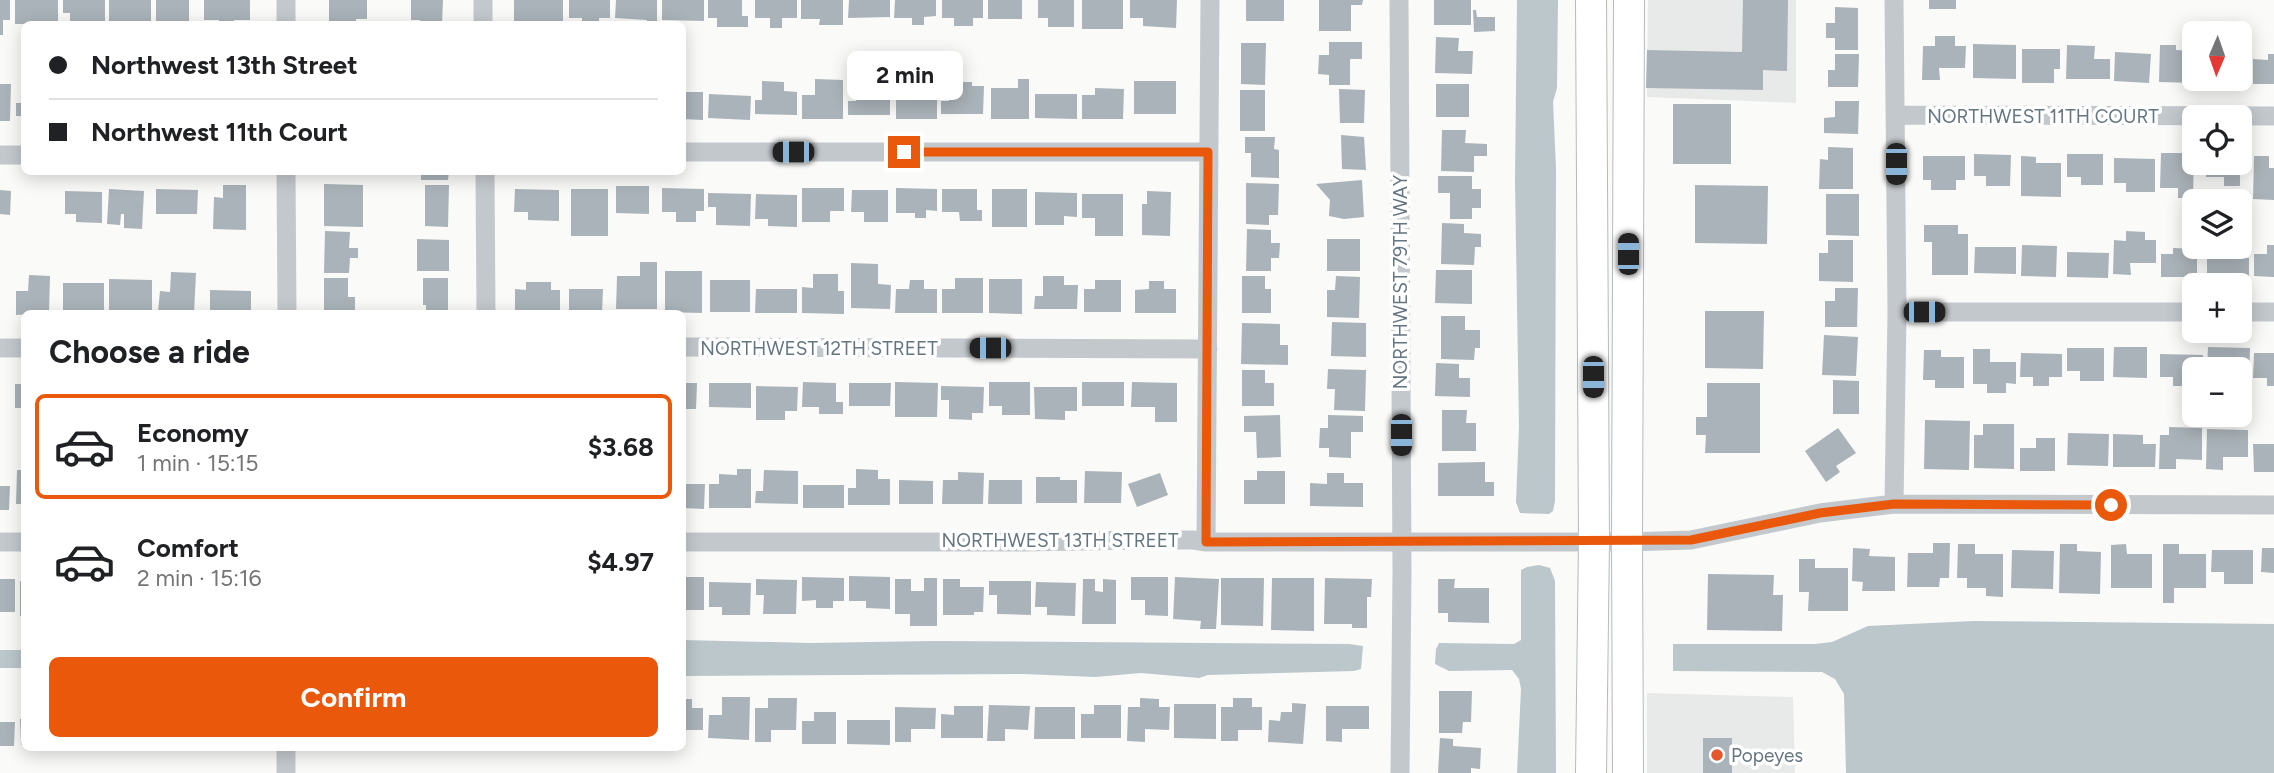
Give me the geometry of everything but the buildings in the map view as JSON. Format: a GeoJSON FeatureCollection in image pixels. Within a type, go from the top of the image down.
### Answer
{"type":"FeatureCollection","features":[{"type":"Feature","properties":{"kind":"main road"},"geometry":{"type":"LineString","coordinates":[[1591,0],[1594,541],[1591,773]]}},
{"type":"Feature","properties":{"kind":"main road"},"geometry":{"type":"LineString","coordinates":[[1628,773],[1629,0]]}},
{"type":"Feature","properties":{"kind":"street"},"geometry":{"type":"LineString","coordinates":[[286,0],[286,21]]}},
{"type":"Feature","properties":{"kind":"street"},"geometry":{"type":"LineString","coordinates":[[483,0],[483,21]]}},
{"type":"Feature","properties":{"kind":"street"},"geometry":{"type":"LineString","coordinates":[[1206,542],[1210,0]]}},
{"type":"Feature","properties":{"kind":"street","name":"NORTHWEST 79TH WAY"},"geometry":{"type":"LineString","coordinates":[[1399,0],[1400,773]]}},
{"type":"Feature","properties":{"kind":"street"},"geometry":{"type":"LineString","coordinates":[[1894,0],[1898,312],[1894,504]]}},
{"type":"Feature","properties":{"kind":"street","name":"NORTHWEST 11TH COURT"},"geometry":{"type":"LineString","coordinates":[[1896,115],[2274,116]]}},
{"type":"Feature","properties":{"kind":"street"},"geometry":{"type":"LineString","coordinates":[[686,152],[1208,152]]}},
{"type":"Feature","properties":{"kind":"street"},"geometry":{"type":"LineString","coordinates":[[0,155],[21,155]]}},
{"type":"Feature","properties":{"kind":"street"},"geometry":{"type":"LineString","coordinates":[[286,175],[287,310]]}},
{"type":"Feature","properties":{"kind":"street"},"geometry":{"type":"LineString","coordinates":[[485,175],[486,310]]}},
{"type":"Feature","properties":{"kind":"street"},"geometry":{"type":"LineString","coordinates":[[1898,312],[2182,312]]}},
{"type":"Feature","properties":{"kind":"street"},"geometry":{"type":"LineString","coordinates":[[2252,312],[2274,312]]}},
{"type":"Feature","properties":{"kind":"street","name":"NORTHWEST 12TH STREET"},"geometry":{"type":"LineString","coordinates":[[686,347],[1208,349]]}},
{"type":"Feature","properties":{"kind":"street"},"geometry":{"type":"LineString","coordinates":[[0,348],[21,348]]}},
{"type":"Feature","properties":{"kind":"street","name":"NORTHWEST 13TH STREET"},"geometry":{"type":"LineString","coordinates":[[686,542],[1627,542],[1691,540],[1820,513],[1894,504],[2274,505]]}},
{"type":"Feature","properties":{"kind":"street"},"geometry":{"type":"LineString","coordinates":[[0,542],[21,542]]}},
{"type":"Feature","properties":{"kind":"street"},"geometry":{"type":"LineString","coordinates":[[286,751],[286,773]]}},
{"type":"Feature","properties":{"kind":"shaded area"},"geometry":{"type":"Polygon","coordinates":[[[1517,0],[1558,0],[1557,88],[1553,102],[1556,168],[1555,501],[1553,511],[1549,514],[1520,513],[1516,502],[1519,427],[1515,181],[1517,0]]]}},
{"type":"Feature","properties":{"kind":"shaded area"},"geometry":{"type":"Polygon","coordinates":[[[1648,0],[1796,0],[1796,103],[1647,97],[1648,0]]]}},
{"type":"Feature","properties":{"kind":"shaded area"},"geometry":{"type":"Polygon","coordinates":[[[1539,565],[1550,568],[1555,581],[1556,773],[1517,773],[1521,689],[1519,679],[1512,670],[1449,671],[1435,664],[1436,649],[1439,643],[1514,644],[1521,640],[1521,570],[1539,565]]]}},
{"type":"Feature","properties":{"kind":"shaded area"},"geometry":{"type":"Polygon","coordinates":[[[1974,621],[2274,624],[2274,773],[1846,773],[1844,694],[1835,679],[1822,672],[1673,671],[1673,644],[1815,644],[1832,642],[1868,626],[1974,621]]]}},
{"type":"Feature","properties":{"kind":"shaded area"},"geometry":{"type":"Polygon","coordinates":[[[686,640],[1363,646],[1361,669],[1354,671],[1208,675],[1199,678],[1141,673],[1095,677],[1023,674],[686,676],[686,640]]]}},
{"type":"Feature","properties":{"kind":"shaded area"},"geometry":{"type":"Polygon","coordinates":[[[1647,693],[1793,697],[1795,773],[1647,773],[1647,693]]]}},
{"type":"Feature","properties":{"kind":"waterway"},"geometry":{"type":"LineString","coordinates":[[0,659],[21,659]]}},
{"type":"Feature","properties":{"kind":"place","name":"Popeyes"},"geometry":{"type":"Point","coordinates":[1717,755]}},
{"type":"Feature","properties":{"kind":"route"},"geometry":{"type":"LineString","coordinates":[[904,152],[1208,152],[1206,542],[1691,540],[1820,513],[1894,504],[2111,505]]}}]}
